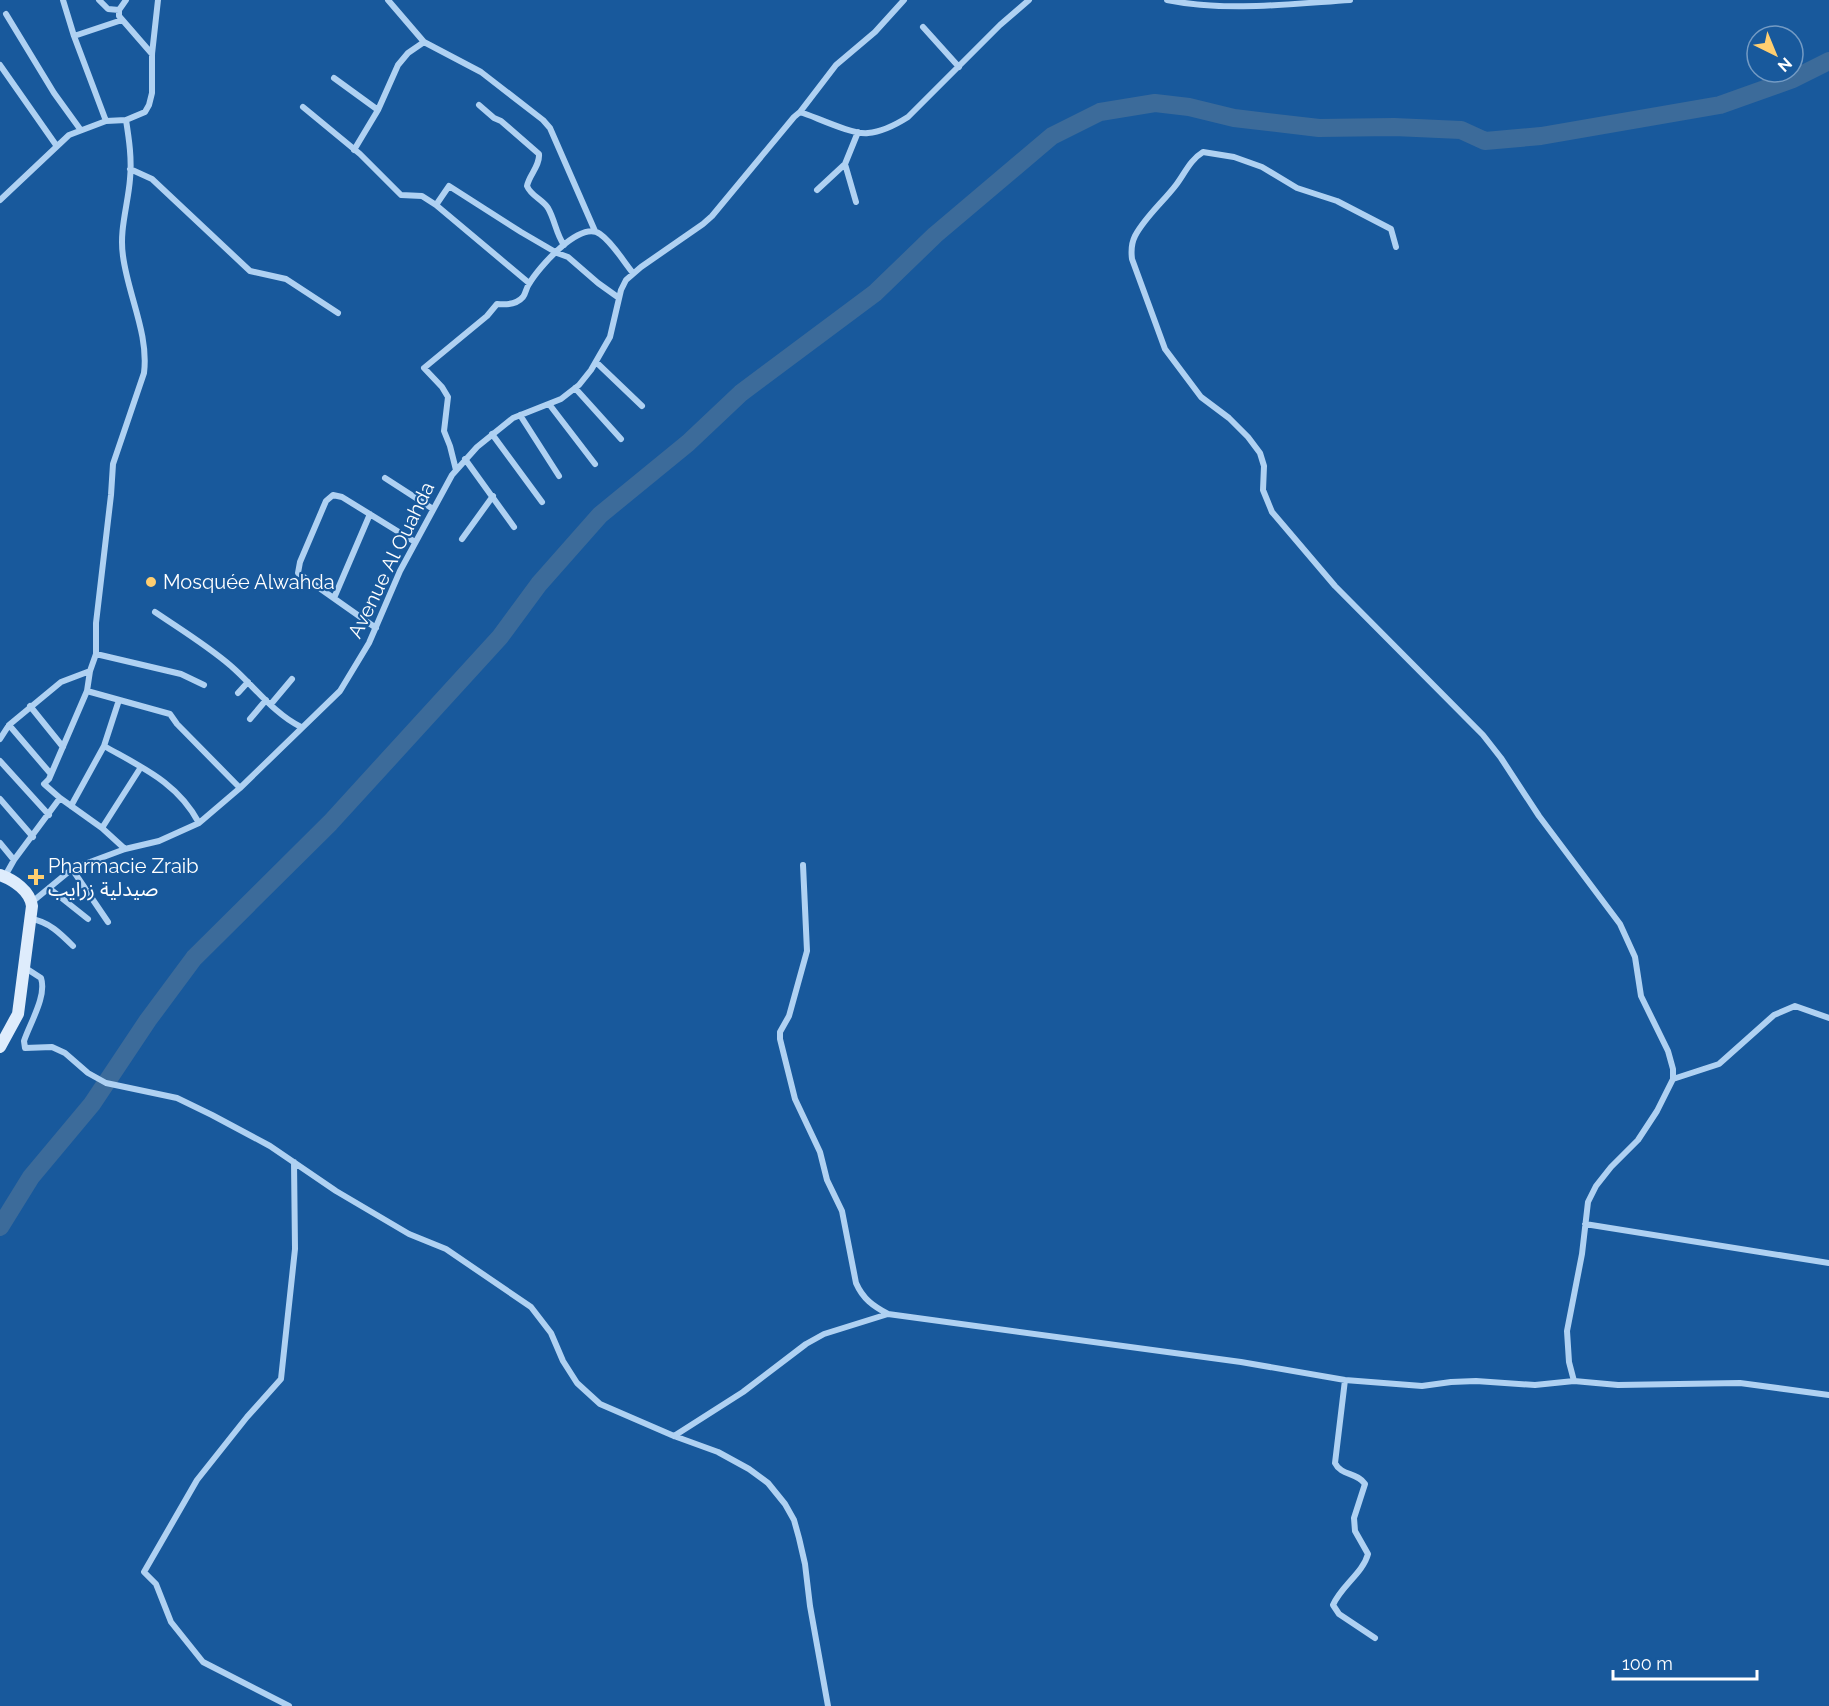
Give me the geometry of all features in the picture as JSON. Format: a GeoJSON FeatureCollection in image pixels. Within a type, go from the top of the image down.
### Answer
{"type":"FeatureCollection","features":[{"type":"Feature","properties":{"kind":"street"},"geometry":{"type":"LineString","coordinates":[[63,0],[106,121]]}},
{"type":"Feature","properties":{"kind":"street"},"geometry":{"type":"LineString","coordinates":[[99,0],[108,9],[119,10]]}},
{"type":"Feature","properties":{"kind":"street"},"geometry":{"type":"LineString","coordinates":[[126,0],[119,10],[119,16],[152,54]]}},
{"type":"Feature","properties":{"kind":"street"},"geometry":{"type":"LineString","coordinates":[[0,200],[69,135],[106,121],[126,120],[141,115],[149,105],[158,0]]}},
{"type":"Feature","properties":{"kind":"street"},"geometry":{"type":"LineString","coordinates":[[388,0],[424,42],[481,72],[543,120],[550,128],[595,231],[605,239],[633,273]]}},
{"type":"Feature","properties":{"kind":"street","name":"Avenue Al Ouahda"},"geometry":{"type":"LineString","coordinates":[[32,902],[72,869],[125,849],[159,841],[199,824],[240,788],[340,691],[376,628],[415,542],[456,470],[492,434],[519,416],[561,399],[575,388],[596,362],[610,337],[619,298],[626,280],[703,225],[712,216],[800,112],[836,65],[875,32],[904,0]]}},
{"type":"Feature","properties":{"kind":"street"},"geometry":{"type":"LineString","coordinates":[[800,112],[867,134],[892,125],[908,117],[1000,25],[1029,0]]}},
{"type":"Feature","properties":{"kind":"street"},"geometry":{"type":"LineString","coordinates":[[1167,0],[1218,5],[1350,0]]}},
{"type":"Feature","properties":{"kind":"street"},"geometry":{"type":"LineString","coordinates":[[6,14],[54,93],[80,129]]}},
{"type":"Feature","properties":{"kind":"street"},"geometry":{"type":"LineString","coordinates":[[74,36],[122,20]]}},
{"type":"Feature","properties":{"kind":"street"},"geometry":{"type":"LineString","coordinates":[[923,27],[959,67]]}},
{"type":"Feature","properties":{"kind":"street"},"geometry":{"type":"LineString","coordinates":[[354,150],[378,110],[402,59],[424,42]]}},
{"type":"Feature","properties":{"kind":"street"},"geometry":{"type":"LineString","coordinates":[[0,65],[3,76],[56,145]]}},
{"type":"Feature","properties":{"kind":"street"},"geometry":{"type":"LineString","coordinates":[[334,78],[378,110]]}},
{"type":"Feature","properties":{"kind":"street"},"geometry":{"type":"LineString","coordinates":[[479,105],[539,154],[538,162],[529,177],[527,186],[532,194],[547,206],[564,245]]}},
{"type":"Feature","properties":{"kind":"street"},"geometry":{"type":"LineString","coordinates":[[303,107],[354,150],[401,195],[422,196],[436,205],[529,283]]}},
{"type":"Feature","properties":{"kind":"street"},"geometry":{"type":"LineString","coordinates":[[125,849],[102,828],[44,784],[49,779],[87,691],[90,671],[96,654],[97,604],[113,464],[144,374],[142,336],[123,257],[122,230],[130,169],[130,140],[126,120]]}},
{"type":"Feature","properties":{"kind":"street"},"geometry":{"type":"LineString","coordinates":[[817,190],[845,164],[858,132]]}},
{"type":"Feature","properties":{"kind":"street"},"geometry":{"type":"LineString","coordinates":[[1396,247],[1391,229],[1337,201],[1297,188],[1253,164],[1234,157],[1203,152],[1194,158],[1176,185],[1143,225],[1131,248],[1132,259],[1165,349],[1201,397],[1229,418],[1260,453],[1264,466],[1263,490],[1272,512],[1335,586],[1483,735],[1539,816],[1620,924],[1635,957],[1641,996],[1668,1051],[1674,1079],[1638,1140],[1611,1167],[1596,1186],[1588,1202],[1582,1254],[1567,1330],[1569,1362],[1574,1381]]}},
{"type":"Feature","properties":{"kind":"street"},"geometry":{"type":"LineString","coordinates":[[845,164],[856,202]]}},
{"type":"Feature","properties":{"kind":"street"},"geometry":{"type":"LineString","coordinates":[[130,169],[152,179],[250,271],[286,279],[338,313]]}},
{"type":"Feature","properties":{"kind":"street"},"geometry":{"type":"LineString","coordinates":[[436,205],[449,186],[557,253],[568,257],[619,298]]}},
{"type":"Feature","properties":{"kind":"street"},"geometry":{"type":"LineString","coordinates":[[456,470],[444,431],[448,397],[424,368],[487,316],[497,304],[510,305],[522,297],[529,283],[564,245],[589,230],[595,231]]}},
{"type":"Feature","properties":{"kind":"street"},"geometry":{"type":"LineString","coordinates":[[596,362],[642,406]]}},
{"type":"Feature","properties":{"kind":"street"},"geometry":{"type":"LineString","coordinates":[[575,388],[621,439]]}},
{"type":"Feature","properties":{"kind":"street"},"geometry":{"type":"LineString","coordinates":[[549,404],[595,464]]}},
{"type":"Feature","properties":{"kind":"street"},"geometry":{"type":"LineString","coordinates":[[519,416],[559,476]]}},
{"type":"Feature","properties":{"kind":"street"},"geometry":{"type":"LineString","coordinates":[[492,434],[542,502]]}},
{"type":"Feature","properties":{"kind":"street"},"geometry":{"type":"LineString","coordinates":[[465,459],[514,527]]}},
{"type":"Feature","properties":{"kind":"street"},"geometry":{"type":"LineString","coordinates":[[385,478],[433,509]]}},
{"type":"Feature","properties":{"kind":"street"},"geometry":{"type":"LineString","coordinates":[[376,628],[301,577],[297,569],[323,508],[333,495],[342,498],[415,542]]}},
{"type":"Feature","properties":{"kind":"street"},"geometry":{"type":"LineString","coordinates":[[462,539],[493,496]]}},
{"type":"Feature","properties":{"kind":"street"},"geometry":{"type":"LineString","coordinates":[[334,598],[370,514]]}},
{"type":"Feature","properties":{"kind":"street"},"geometry":{"type":"LineString","coordinates":[[154,612],[229,664],[268,702],[292,723],[301,727]]}},
{"type":"Feature","properties":{"kind":"street"},"geometry":{"type":"LineString","coordinates":[[96,654],[181,675],[204,685]]}},
{"type":"Feature","properties":{"kind":"street"},"geometry":{"type":"LineString","coordinates":[[0,739],[9,725],[61,682],[90,671]]}},
{"type":"Feature","properties":{"kind":"street"},"geometry":{"type":"LineString","coordinates":[[250,719],[292,679]]}},
{"type":"Feature","properties":{"kind":"street"},"geometry":{"type":"LineString","coordinates":[[238,693],[248,682]]}},
{"type":"Feature","properties":{"kind":"street"},"geometry":{"type":"LineString","coordinates":[[87,691],[170,714],[240,788]]}},
{"type":"Feature","properties":{"kind":"street"},"geometry":{"type":"LineString","coordinates":[[71,806],[104,746],[119,699]]}},
{"type":"Feature","properties":{"kind":"street"},"geometry":{"type":"LineString","coordinates":[[30,706],[63,747]]}},
{"type":"Feature","properties":{"kind":"street"},"geometry":{"type":"LineString","coordinates":[[9,725],[50,773]]}},
{"type":"Feature","properties":{"kind":"street"},"geometry":{"type":"LineString","coordinates":[[104,746],[162,780],[180,794],[199,824]]}},
{"type":"Feature","properties":{"kind":"street"},"geometry":{"type":"LineString","coordinates":[[0,761],[49,814]]}},
{"type":"Feature","properties":{"kind":"street"},"geometry":{"type":"LineString","coordinates":[[102,828],[141,767]]}},
{"type":"Feature","properties":{"kind":"street"},"geometry":{"type":"LineString","coordinates":[[0,1047],[18,1014],[32,902],[21,888],[2,876],[60,798]]}},
{"type":"Feature","properties":{"kind":"street"},"geometry":{"type":"LineString","coordinates":[[0,799],[33,837]]}},
{"type":"Feature","properties":{"kind":"street"},"geometry":{"type":"LineString","coordinates":[[0,843],[14,860]]}},
{"type":"Feature","properties":{"kind":"street"},"geometry":{"type":"LineString","coordinates":[[803,865],[807,951],[789,1016],[780,1032],[780,1039],[795,1099],[820,1152],[827,1180],[842,1211],[860,1294],[870,1304],[888,1314],[1241,1362],[1345,1380],[1422,1386],[1451,1382],[1740,1383],[1829,1395]]}},
{"type":"Feature","properties":{"kind":"street"},"geometry":{"type":"LineString","coordinates":[[72,869],[108,922]]}},
{"type":"Feature","properties":{"kind":"street"},"geometry":{"type":"LineString","coordinates":[[49,888],[88,919]]}},
{"type":"Feature","properties":{"kind":"street"},"geometry":{"type":"LineString","coordinates":[[31,919],[56,930],[73,946]]}},
{"type":"Feature","properties":{"kind":"street"},"geometry":{"type":"LineString","coordinates":[[24,966],[41,978],[44,985],[24,1041],[25,1048],[52,1047],[65,1053],[88,1073],[106,1083],[177,1098],[212,1114],[270,1146],[336,1191],[410,1234],[446,1249],[531,1307],[544,1321],[572,1376],[590,1395],[614,1411],[718,1452],[749,1469],[768,1483],[785,1504],[794,1520],[805,1564],[828,1706]]}},
{"type":"Feature","properties":{"kind":"street"},"geometry":{"type":"LineString","coordinates":[[1674,1079],[1719,1064],[1774,1015],[1795,1006],[1829,1018]]}},
{"type":"Feature","properties":{"kind":"street"},"geometry":{"type":"LineString","coordinates":[[289,1706],[203,1662],[171,1622],[156,1584],[144,1572],[197,1480],[247,1417],[281,1379],[295,1249],[294,1162]]}},
{"type":"Feature","properties":{"kind":"street"},"geometry":{"type":"LineString","coordinates":[[1585,1224],[1829,1263]]}},
{"type":"Feature","properties":{"kind":"street"},"geometry":{"type":"LineString","coordinates":[[674,1436],[743,1392],[806,1344],[824,1334],[888,1314]]}},
{"type":"Feature","properties":{"kind":"street"},"geometry":{"type":"LineString","coordinates":[[1345,1380],[1335,1463],[1344,1472],[1357,1475],[1365,1484],[1354,1518],[1355,1531],[1368,1554],[1361,1567],[1337,1594],[1333,1605],[1339,1614],[1374,1638]]}},
{"type":"Feature","properties":{"kind":"waterway"},"geometry":{"type":"LineString","coordinates":[[0,1227],[31,1177],[92,1104],[148,1020],[194,958],[330,823],[500,637],[539,584],[600,515],[688,443],[741,393],[875,293],[935,235],[1052,136],[1100,112],[1155,103],[1189,107],[1234,118],[1319,128],[1394,127],[1461,130],[1485,141],[1541,136],[1720,105],[1793,79],[1829,61]]}},
{"type":"Feature","properties":{"kind":"place","name":"Mosquée Alwahda"},"geometry":{"type":"Point","coordinates":[151,582]}},
{"type":"Feature","properties":{"kind":"place","name":"Pharmacie Zraib صيدلية زرايب"},"geometry":{"type":"Point","coordinates":[36,877]}}]}
